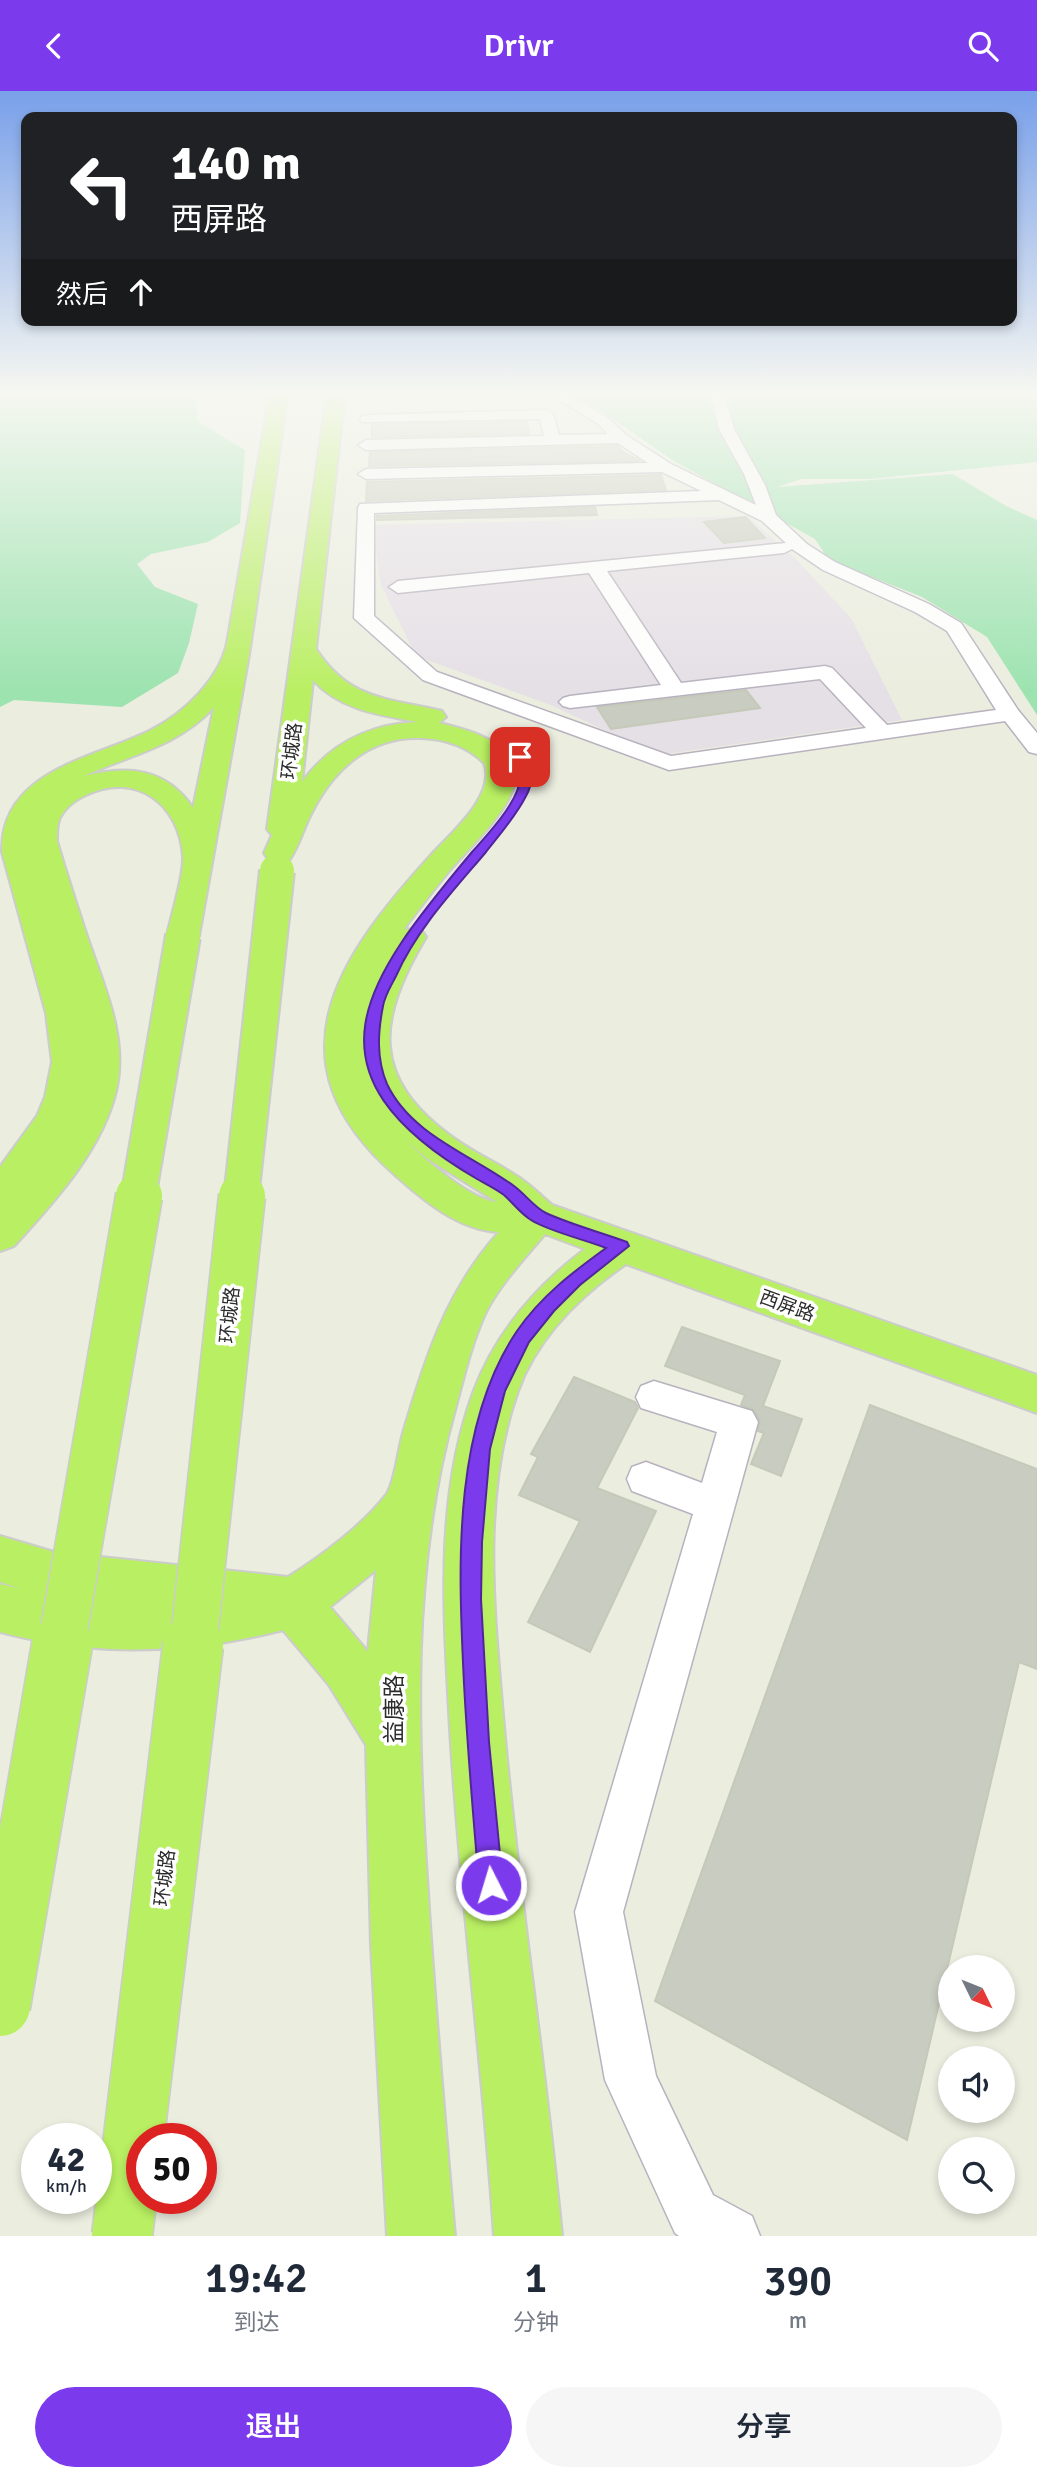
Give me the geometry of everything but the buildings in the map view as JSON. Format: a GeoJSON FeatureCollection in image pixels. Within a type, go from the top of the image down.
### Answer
{"type":"FeatureCollection","features":[{"type":"Feature","properties":{"kind":"main road"},"geometry":{"type":"LineString","coordinates":[[0,2006],[183,936],[238,649],[263,493]]}},
{"type":"Feature","properties":{"kind":"main road","name":"环城路"},"geometry":{"type":"LineString","coordinates":[[122,2236],[194,1640],[278,862],[323,493]]}},
{"type":"Feature","properties":{"kind":"main road"},"geometry":{"type":"LineString","coordinates":[[304,645],[320,676],[344,694],[377,706],[477,727],[501,739],[523,762],[526,784],[514,807],[430,910],[391,967],[373,1013],[371,1048],[380,1084],[401,1115],[442,1149],[508,1190],[538,1216]]}},
{"type":"Feature","properties":{"kind":"main road"},"geometry":{"type":"LineString","coordinates":[[0,1193],[48,1131],[64,1095],[71,1065],[66,1019],[16,846],[19,816],[28,800],[52,781],[151,740],[183,722],[215,691],[238,649]]}},
{"type":"Feature","properties":{"kind":"main road"},"geometry":{"type":"LineString","coordinates":[[278,862],[302,806],[323,773],[341,755],[365,741],[403,732],[447,733],[472,741],[498,762],[502,778],[493,799],[395,917],[364,962],[345,1007],[340,1051],[345,1079],[355,1104],[375,1132],[408,1165],[483,1216],[538,1216]]}},
{"type":"Feature","properties":{"kind":"main road"},"geometry":{"type":"LineString","coordinates":[[0,1234],[54,1171],[80,1133],[96,1095],[102,1061],[97,1012],[42,841],[41,833],[47,817],[64,796],[89,783],[123,779],[148,782],[164,791],[180,810],[191,833],[198,859]]}},
{"type":"Feature","properties":{"kind":"main road","name":"西屏路"},"geometry":{"type":"LineString","coordinates":[[538,1216],[1037,1394]]}},
{"type":"Feature","properties":{"kind":"main road","name":"益康路"},"geometry":{"type":"LineString","coordinates":[[421,2236],[398,1893],[394,1743],[398,1580],[409,1504],[434,1400],[467,1308],[492,1268],[538,1216]]}},
{"type":"Feature","properties":{"kind":"main road"},"geometry":{"type":"LineString","coordinates":[[528,2236],[516,2100],[495,1934],[478,1742],[471,1599],[475,1488],[491,1406],[505,1369],[523,1337],[567,1286],[621,1246]]}},
{"type":"Feature","properties":{"kind":"main road"},"geometry":{"type":"LineString","coordinates":[[0,1608],[72,1623],[151,1626],[236,1615],[292,1602],[361,1551],[409,1504]]}},
{"type":"Feature","properties":{"kind":"main road"},"geometry":{"type":"LineString","coordinates":[[0,1559],[54,1576],[86,1581],[191,1589],[292,1602],[328,1641],[358,1680],[394,1743]]}},
{"type":"Feature","properties":{"kind":"street"},"geometry":{"type":"LineString","coordinates":[[714,493],[768,517],[801,548],[830,566],[922,607],[954,627],[1010,714],[1037,747]]}},
{"type":"Feature","properties":{"kind":"street"},"geometry":{"type":"LineString","coordinates":[[760,493],[768,517]]}},
{"type":"Feature","properties":{"kind":"street"},"geometry":{"type":"LineString","coordinates":[[718,495],[366,508],[364,618],[430,676],[669,763],[1010,714]]}},
{"type":"Feature","properties":{"kind":"street"},"geometry":{"type":"LineString","coordinates":[[398,587],[784,548]]}},
{"type":"Feature","properties":{"kind":"street"},"geometry":{"type":"LineString","coordinates":[[594,566],[675,690]]}},
{"type":"Feature","properties":{"kind":"street"},"geometry":{"type":"LineString","coordinates":[[569,702],[825,672],[883,734]]}},
{"type":"Feature","properties":{"kind":"street"},"geometry":{"type":"LineString","coordinates":[[654,1397],[739,1422],[599,1912],[631,2080],[694,2214],[732,2236]]}},
{"type":"Feature","properties":{"kind":"street"},"geometry":{"type":"LineString","coordinates":[[646,1479],[715,1505]]}},
{"type":"Feature","properties":{"kind":"shaded area"},"geometry":{"type":"Polygon","coordinates":[[[747,516],[794,557],[851,618],[902,720],[666,754],[615,735],[551,705],[416,656],[381,585],[372,525],[747,516]]]}},
{"type":"Feature","properties":{"kind":"green space"},"geometry":{"type":"Polygon","coordinates":[[[0,493],[242,493],[240,523],[208,542],[151,554],[137,564],[155,587],[198,604],[189,643],[178,673],[122,707],[14,700],[0,707],[0,493]]]}},
{"type":"Feature","properties":{"kind":"green space"},"geometry":{"type":"Polygon","coordinates":[[[732,493],[985,493],[1037,520],[1037,715],[987,637],[922,597],[829,560],[815,539],[732,493]]]}},
{"type":"Feature","properties":{"kind":"route"},"geometry":{"type":"LineString","coordinates":[[491,1885],[478,1742],[471,1599],[475,1488],[480,1449],[496,1390],[523,1337],[574,1280],[621,1246],[538,1216],[508,1190],[442,1149],[413,1126],[395,1107],[380,1084],[370,1037],[377,1001],[400,952],[522,795],[526,774],[520,757]]}}]}
